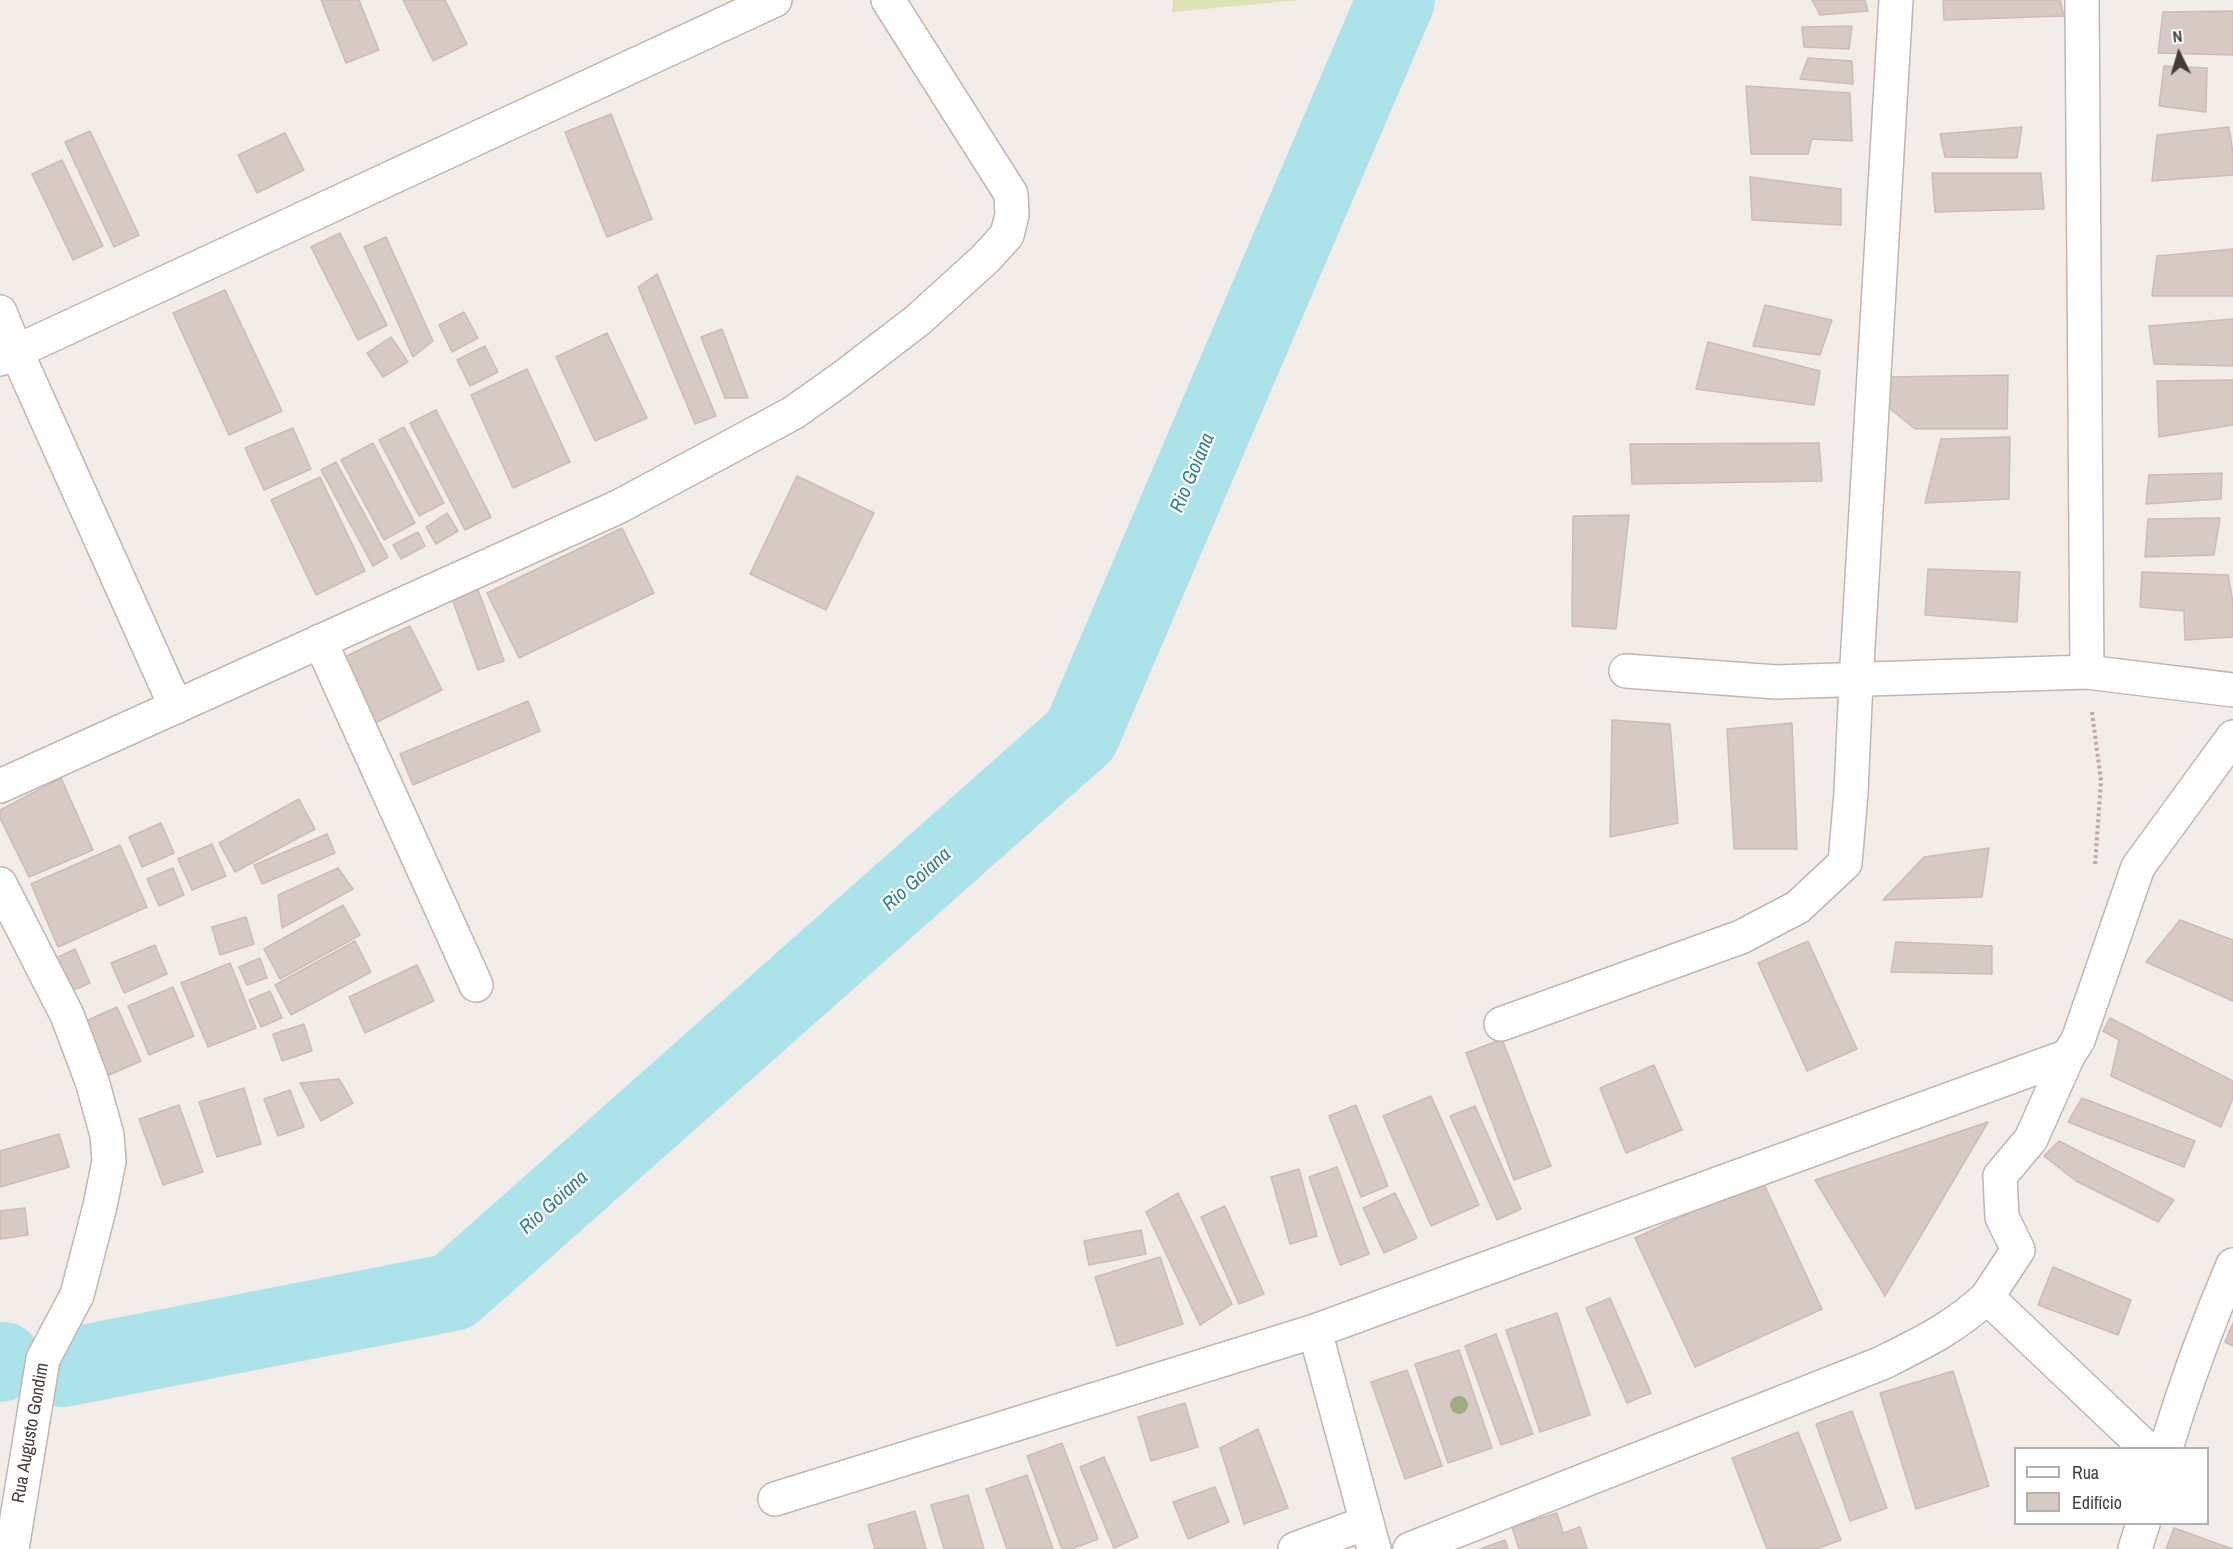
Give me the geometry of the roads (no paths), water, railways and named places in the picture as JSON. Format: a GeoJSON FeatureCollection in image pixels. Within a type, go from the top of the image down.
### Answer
{"type":"FeatureCollection","features":[{"type":"Feature","properties":{"kind":"street"},"geometry":{"type":"LineString","coordinates":[[8,355],[775,0]]}},
{"type":"Feature","properties":{"kind":"street"},"geometry":{"type":"LineString","coordinates":[[0,786],[618,507],[793,413],[918,320],[985,259],[1007,234],[1012,215],[1011,194],[888,0]]}},
{"type":"Feature","properties":{"kind":"street"},"geometry":{"type":"LineString","coordinates":[[1501,1024],[1741,937],[1797,907],[1845,863],[1851,793],[1896,0]]}},
{"type":"Feature","properties":{"kind":"street"},"geometry":{"type":"LineString","coordinates":[[2082,0],[2086,672]]}},
{"type":"Feature","properties":{"kind":"street"},"geometry":{"type":"LineString","coordinates":[[0,312],[8,355],[176,706]]}},
{"type":"Feature","properties":{"kind":"street"},"geometry":{"type":"LineString","coordinates":[[320,642],[476,986]]}},
{"type":"Feature","properties":{"kind":"street"},"geometry":{"type":"LineString","coordinates":[[1626,671],[1776,682],[2086,672],[2233,690]]}},
{"type":"Feature","properties":{"kind":"street"},"geometry":{"type":"LineString","coordinates":[[1410,1549],[1882,1363],[1940,1334],[1965,1318],[1987,1297],[2018,1250],[2002,1217],[2000,1176],[2031,1139],[2068,1056],[2078,1040],[2138,867],[2233,737]]}},
{"type":"Feature","properties":{"kind":"street","name":"Rua Augusto Gondim"},"geometry":{"type":"LineString","coordinates":[[0,884],[67,1016],[92,1081],[107,1135],[109,1161],[77,1295],[43,1359],[12,1549]]}},
{"type":"Feature","properties":{"kind":"street"},"geometry":{"type":"LineString","coordinates":[[775,1498],[1315,1331],[2068,1056]]}},
{"type":"Feature","properties":{"kind":"street"},"geometry":{"type":"LineString","coordinates":[[2167,1447],[2182,1395],[2211,1314],[2233,1265]]}},
{"type":"Feature","properties":{"kind":"street"},"geometry":{"type":"LineString","coordinates":[[1987,1297],[2144,1447]]}},
{"type":"Feature","properties":{"kind":"street"},"geometry":{"type":"LineString","coordinates":[[1295,1549],[1370,1536],[1315,1331]]}},
{"type":"Feature","properties":{"kind":"street"},"geometry":{"type":"LineString","coordinates":[[2135,1549],[2143,1525]]}},
{"type":"Feature","properties":{"kind":"waterway","name":"Rio Goiana"},"geometry":{"type":"LineString","coordinates":[[63,1368],[453,1292],[1081,735],[1396,0]]}}]}
